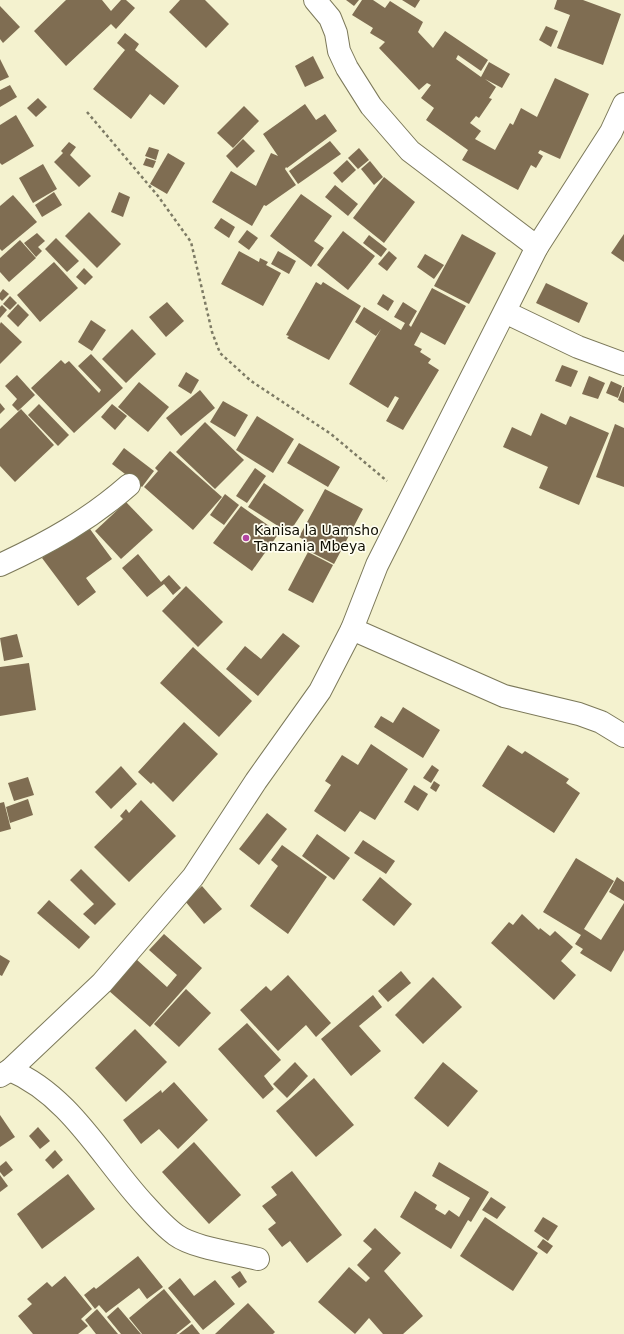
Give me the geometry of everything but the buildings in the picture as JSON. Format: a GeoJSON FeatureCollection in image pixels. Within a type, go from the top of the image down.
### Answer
{"type":"FeatureCollection","features":[{"type":"Feature","properties":{"kind":"street"},"geometry":{"type":"LineString","coordinates":[[314,0],[330,18],[336,33],[339,51],[346,68],[372,106],[410,151],[537,246]]}},
{"type":"Feature","properties":{"kind":"street"},"geometry":{"type":"LineString","coordinates":[[5,1073],[102,983],[193,877],[256,781],[320,691],[352,629],[377,565],[537,246],[610,132],[624,104]]}},
{"type":"Feature","properties":{"kind":"street"},"geometry":{"type":"LineString","coordinates":[[505,312],[578,347],[624,364]]}},
{"type":"Feature","properties":{"kind":"street"},"geometry":{"type":"LineString","coordinates":[[0,565],[49,542],[80,524],[105,506],[129,485]]}},
{"type":"Feature","properties":{"kind":"street"},"geometry":{"type":"LineString","coordinates":[[352,629],[504,696],[579,714],[601,722],[624,736]]}},
{"type":"Feature","properties":{"kind":"street"},"geometry":{"type":"LineString","coordinates":[[5,1073],[27,1077],[46,1089],[65,1108],[123,1180],[162,1223],[177,1236],[194,1244],[258,1259]]}},
{"type":"Feature","properties":{"kind":"path"},"geometry":{"type":"LineString","coordinates":[[87,112],[158,196],[191,242],[212,332],[220,353],[251,382],[331,434],[380,474],[408,502]]}},
{"type":"Feature","properties":{"kind":"place","name":"Kanisa la Uamsho Tanzania Mbeya"},"geometry":{"type":"Point","coordinates":[246,538]}}]}
